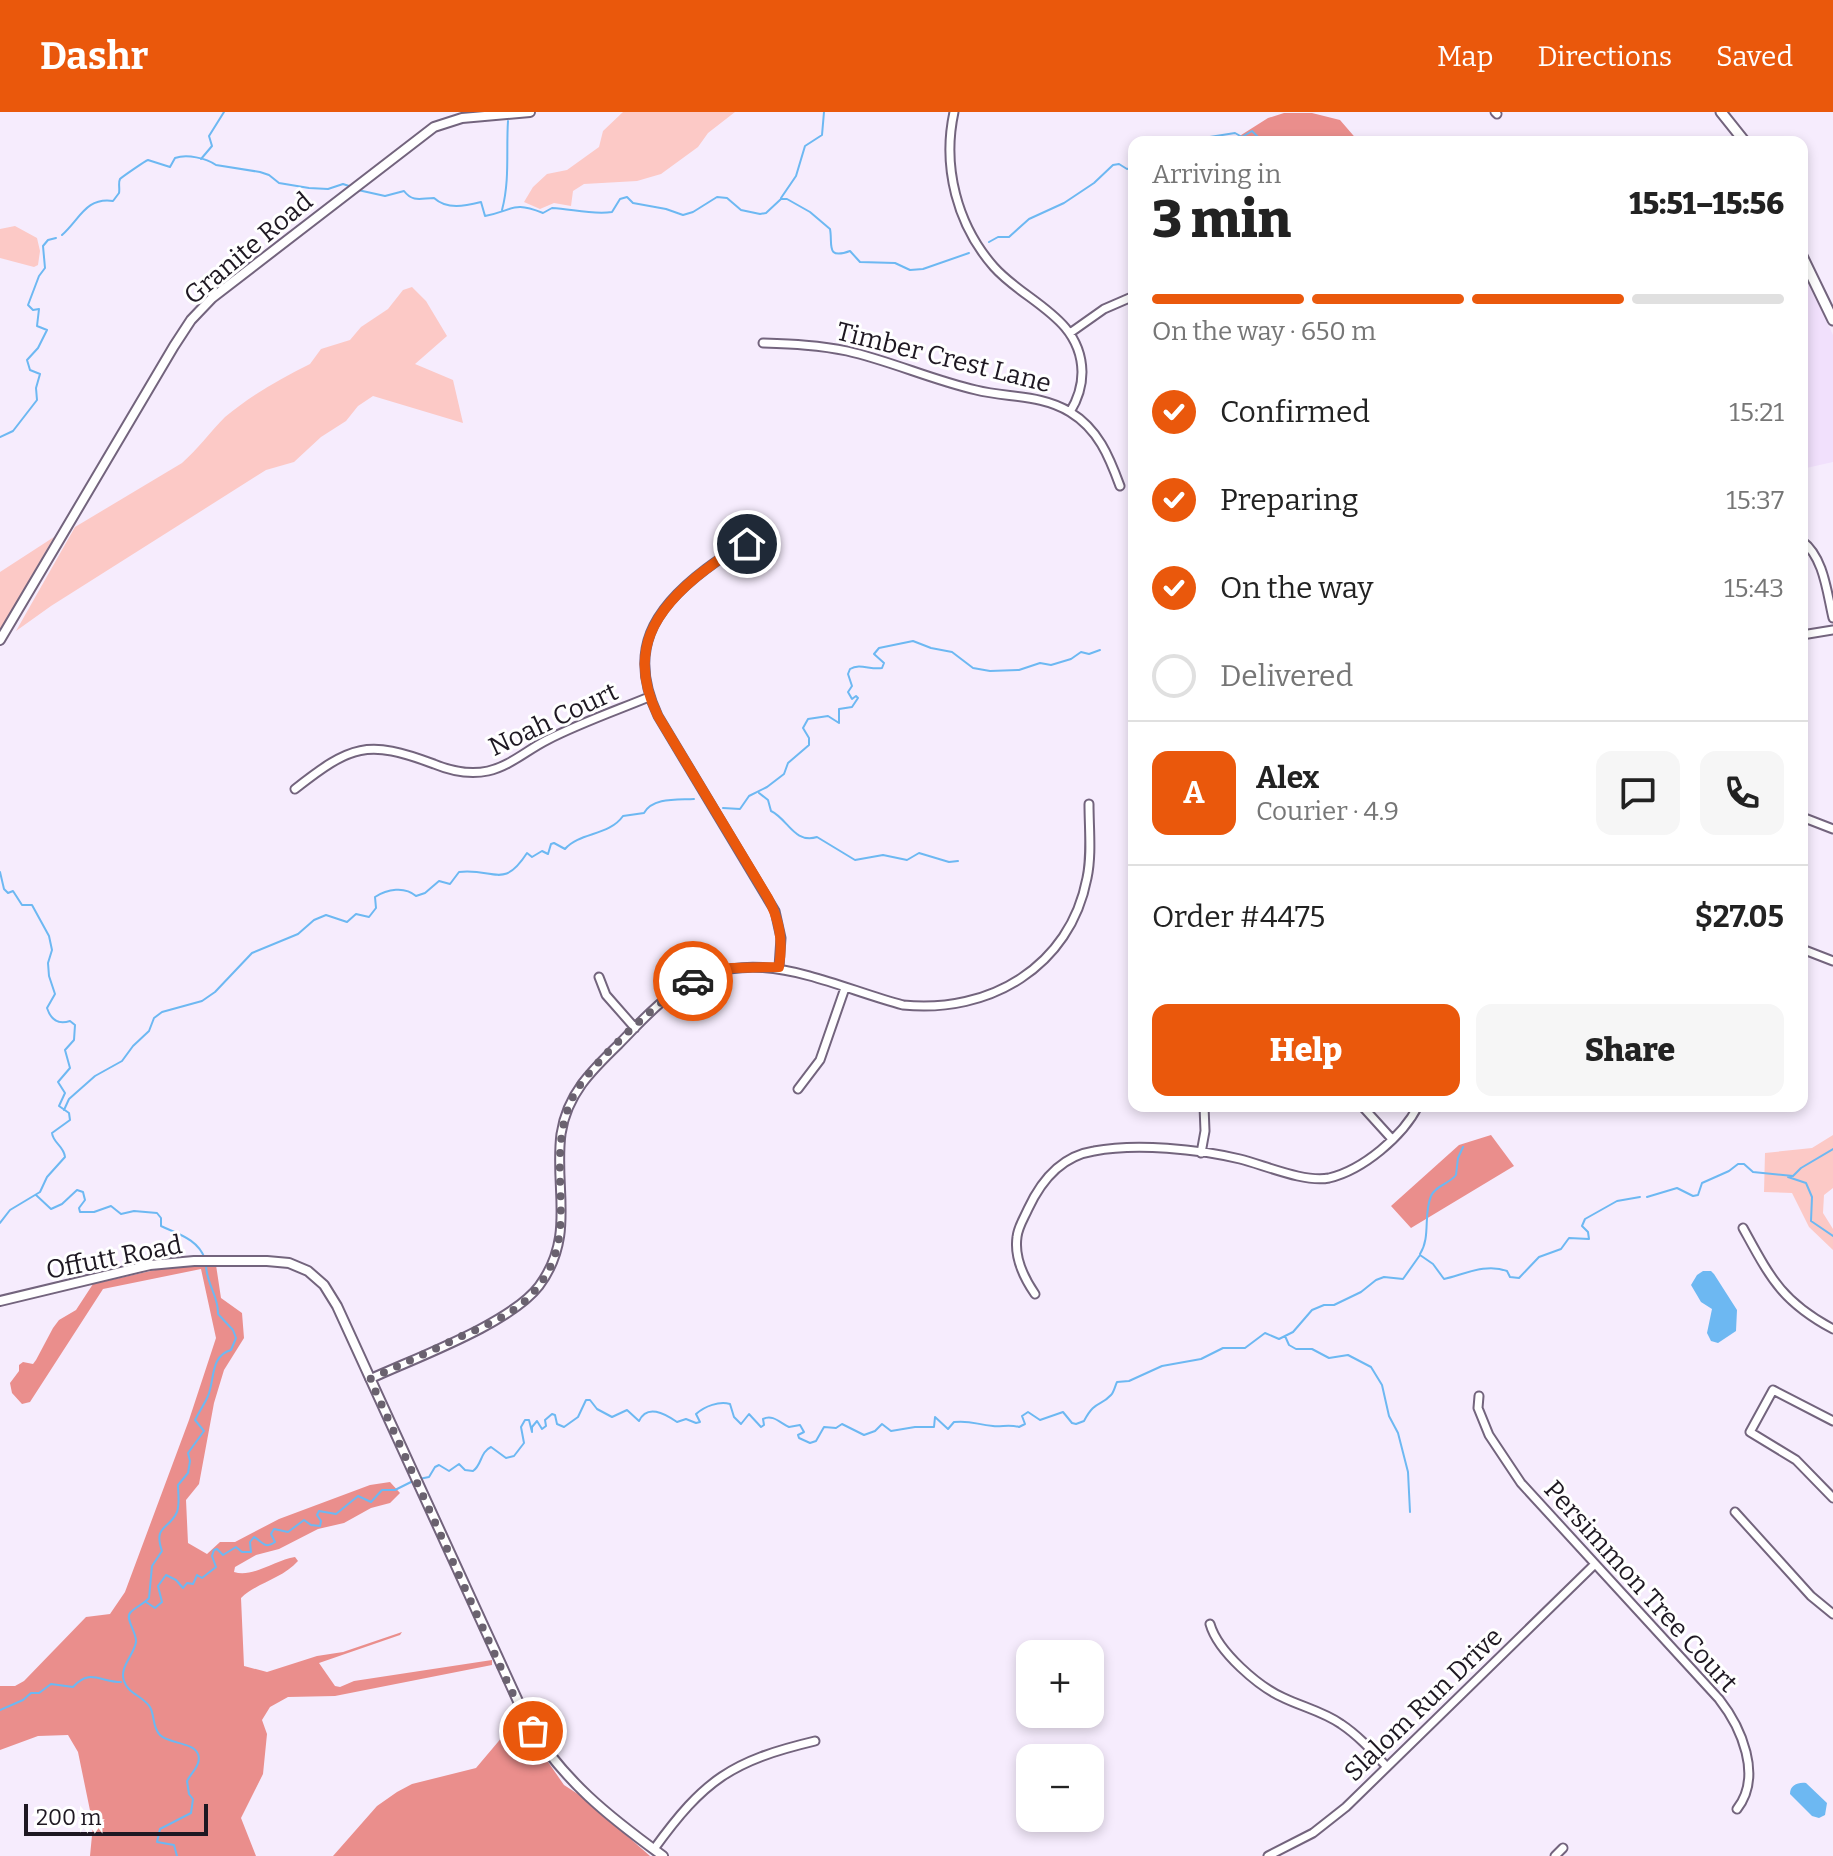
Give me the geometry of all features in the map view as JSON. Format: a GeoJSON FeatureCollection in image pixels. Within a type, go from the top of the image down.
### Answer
{"type":"FeatureCollection","features":[{"type":"Feature","properties":{"kind":"main road"},"geometry":{"type":"LineString","coordinates":[[1721,112],[1740,136]]}},
{"type":"Feature","properties":{"kind":"main road"},"geometry":{"type":"LineString","coordinates":[[1808,267],[1830,306],[1833,320]]}},
{"type":"Feature","properties":{"kind":"street","name":"Granite Road"},"geometry":{"type":"LineString","coordinates":[[0,640],[148,388],[191,320],[212,298],[434,127],[462,118],[530,112]]}},
{"type":"Feature","properties":{"kind":"street"},"geometry":{"type":"LineString","coordinates":[[954,112],[951,169],[967,227],[995,268],[1049,310],[1070,333],[1080,353],[1082,376],[1079,396],[1070,412]]}},
{"type":"Feature","properties":{"kind":"street"},"geometry":{"type":"LineString","coordinates":[[1070,333],[1104,309],[1128,299]]}},
{"type":"Feature","properties":{"kind":"street","name":"Timber Crest Lane"},"geometry":{"type":"LineString","coordinates":[[763,343],[848,351],[968,388],[1033,398],[1070,412],[1100,440],[1120,486]]}},
{"type":"Feature","properties":{"kind":"street"},"geometry":{"type":"LineString","coordinates":[[767,544],[747,544],[733,550],[689,582],[659,614],[645,653],[649,697],[775,911],[781,938],[779,967]]}},
{"type":"Feature","properties":{"kind":"street"},"geometry":{"type":"LineString","coordinates":[[1808,548],[1819,565],[1833,618]]}},
{"type":"Feature","properties":{"kind":"street"},"geometry":{"type":"LineString","coordinates":[[1808,634],[1833,630]]}},
{"type":"Feature","properties":{"kind":"street","name":"Noah Court"},"geometry":{"type":"LineString","coordinates":[[295,789],[331,762],[361,750],[382,749],[455,770],[488,771],[505,765],[546,740],[649,697]]}},
{"type":"Feature","properties":{"kind":"street"},"geometry":{"type":"LineString","coordinates":[[370,1379],[502,1317],[525,1301],[538,1287],[552,1263],[561,1235],[560,1143],[568,1108],[585,1078],[672,993],[700,978],[731,968],[779,967],[903,1005],[943,1007],[999,992],[1025,975],[1059,942],[1076,913],[1089,866],[1089,804]]}},
{"type":"Feature","properties":{"kind":"street"},"geometry":{"type":"LineString","coordinates":[[1808,819],[1833,829]]}},
{"type":"Feature","properties":{"kind":"street"},"geometry":{"type":"LineString","coordinates":[[1808,951],[1833,961]]}},
{"type":"Feature","properties":{"kind":"street"},"geometry":{"type":"LineString","coordinates":[[599,977],[606,995],[635,1028]]}},
{"type":"Feature","properties":{"kind":"street"},"geometry":{"type":"LineString","coordinates":[[798,1089],[820,1060],[845,988]]}},
{"type":"Feature","properties":{"kind":"street"},"geometry":{"type":"LineString","coordinates":[[1201,1153],[1204,1112]]}},
{"type":"Feature","properties":{"kind":"street"},"geometry":{"type":"LineString","coordinates":[[1367,1112],[1391,1138]]}},
{"type":"Feature","properties":{"kind":"street"},"geometry":{"type":"LineString","coordinates":[[1035,1294],[1024,1278],[1017,1237],[1042,1182],[1059,1166],[1093,1151],[1167,1149],[1236,1159],[1305,1177],[1328,1178],[1365,1160],[1407,1124],[1414,1112]]}},
{"type":"Feature","properties":{"kind":"street"},"geometry":{"type":"LineString","coordinates":[[1743,1228],[1778,1288],[1808,1316],[1833,1329]]}},
{"type":"Feature","properties":{"kind":"street","name":"Offutt Road"},"geometry":{"type":"LineString","coordinates":[[0,1301],[138,1267],[206,1261],[282,1262],[314,1275],[333,1298],[511,1690],[533,1731],[558,1766],[586,1796],[663,1856]]}},
{"type":"Feature","properties":{"kind":"street"},"geometry":{"type":"LineString","coordinates":[[1833,1421],[1773,1390],[1750,1432],[1796,1460],[1833,1498]]}},
{"type":"Feature","properties":{"kind":"street","name":"Persimmon Tree Court"},"geometry":{"type":"LineString","coordinates":[[1479,1396],[1478,1408],[1482,1419],[1510,1468],[1719,1699],[1735,1721],[1748,1765],[1746,1793],[1737,1809]]}},
{"type":"Feature","properties":{"kind":"street"},"geometry":{"type":"LineString","coordinates":[[1735,1512],[1811,1596],[1833,1614]]}},
{"type":"Feature","properties":{"kind":"street","name":"Slalom Run Drive"},"geometry":{"type":"LineString","coordinates":[[1268,1856],[1329,1822],[1595,1564]]}},
{"type":"Feature","properties":{"kind":"street"},"geometry":{"type":"LineString","coordinates":[[1210,1624],[1223,1647],[1260,1684],[1340,1723],[1366,1744],[1387,1767]]}},
{"type":"Feature","properties":{"kind":"street"},"geometry":{"type":"LineString","coordinates":[[654,1849],[691,1801],[724,1773],[764,1753],[815,1741]]}},
{"type":"Feature","properties":{"kind":"street"},"geometry":{"type":"LineString","coordinates":[[1555,1856],[1563,1848]]}},
{"type":"Feature","properties":{"kind":"shaded area"},"geometry":{"type":"Polygon","coordinates":[[[623,112],[735,112],[708,133],[698,147],[661,174],[637,181],[584,184],[573,191],[571,206],[554,203],[540,209],[524,202],[533,187],[547,174],[567,170],[599,147],[603,131],[623,112]]]}},
{"type":"Feature","properties":{"kind":"shaded area"},"geometry":{"type":"Polygon","coordinates":[[[1284,113],[1312,113],[1340,120],[1354,136],[1240,136],[1268,118],[1284,113]]]}},
{"type":"Feature","properties":{"kind":"shaded area"},"geometry":{"type":"Polygon","coordinates":[[[15,226],[37,238],[40,251],[38,265],[34,267],[0,258],[0,229],[15,226]]]}},
{"type":"Feature","properties":{"kind":"shaded area"},"geometry":{"type":"Polygon","coordinates":[[[1808,283],[1833,335],[1833,462],[1808,468],[1808,283]]]}},
{"type":"Feature","properties":{"kind":"shaded area"},"geometry":{"type":"Polygon","coordinates":[[[412,287],[426,301],[447,336],[415,364],[453,380],[463,423],[373,396],[294,462],[266,470],[16,631],[75,527],[182,463],[235,409],[310,364],[321,349],[350,340],[361,327],[388,309],[403,290],[412,287]]]}},
{"type":"Feature","properties":{"kind":"shaded area"},"geometry":{"type":"Polygon","coordinates":[[[54,537],[0,630],[0,572],[54,537]]]}},
{"type":"Feature","properties":{"kind":"shaded area"},"geometry":{"type":"Polygon","coordinates":[[[1491,1135],[1514,1166],[1411,1228],[1391,1206],[1459,1145],[1491,1135]]]}},
{"type":"Feature","properties":{"kind":"shaded area"},"geometry":{"type":"Polygon","coordinates":[[[1833,1135],[1833,1188],[1824,1195],[1823,1213],[1833,1229],[1833,1250],[1809,1227],[1792,1193],[1764,1192],[1765,1153],[1812,1148],[1833,1135]]]}},
{"type":"Feature","properties":{"kind":"shaded area"},"geometry":{"type":"Polygon","coordinates":[[[216,1265],[221,1298],[242,1313],[244,1338],[224,1370],[214,1403],[199,1484],[186,1500],[188,1543],[207,1554],[220,1542],[235,1542],[279,1519],[370,1485],[390,1482],[400,1493],[390,1503],[371,1508],[344,1523],[318,1529],[235,1567],[234,1572],[249,1573],[295,1557],[298,1561],[241,1598],[244,1666],[267,1672],[317,1656],[343,1652],[402,1632],[319,1663],[335,1686],[340,1687],[354,1681],[492,1660],[492,1665],[335,1696],[288,1697],[270,1707],[262,1720],[267,1734],[263,1774],[241,1818],[256,1856],[90,1856],[93,1825],[78,1752],[68,1735],[38,1736],[0,1750],[0,1686],[15,1686],[24,1681],[86,1617],[110,1614],[125,1592],[216,1338],[201,1269],[103,1289],[30,1402],[22,1404],[12,1393],[10,1383],[19,1371],[19,1365],[23,1362],[33,1364],[59,1320],[76,1310],[93,1284],[164,1268],[216,1265]]]}},
{"type":"Feature","properties":{"kind":"shaded area"},"geometry":{"type":"Polygon","coordinates":[[[514,1708],[564,1785],[584,1798],[650,1856],[333,1856],[377,1806],[397,1792],[412,1784],[476,1768],[514,1723],[514,1708]]]}},
{"type":"Feature","properties":{"kind":"water"},"geometry":{"type":"Polygon","coordinates":[[[1703,1271],[1714,1274],[1737,1310],[1736,1331],[1718,1343],[1711,1341],[1707,1333],[1712,1309],[1701,1302],[1691,1285],[1703,1271]]]}},
{"type":"Feature","properties":{"kind":"water"},"geometry":{"type":"Polygon","coordinates":[[[1806,1783],[1827,1803],[1825,1815],[1819,1818],[1812,1816],[1790,1794],[1795,1785],[1806,1783]]]}},
{"type":"Feature","properties":{"kind":"waterway"},"geometry":{"type":"LineString","coordinates":[[201,159],[212,146],[209,136],[224,112]]}},
{"type":"Feature","properties":{"kind":"waterway"},"geometry":{"type":"LineString","coordinates":[[781,198],[796,176],[805,146],[822,135],[824,112]]}},
{"type":"Feature","properties":{"kind":"waterway"},"geometry":{"type":"LineString","coordinates":[[502,210],[507,177],[508,121]]}},
{"type":"Feature","properties":{"kind":"waterway"},"geometry":{"type":"LineString","coordinates":[[1244,136],[1252,131],[1257,136]]}},
{"type":"Feature","properties":{"kind":"waterway"},"geometry":{"type":"LineString","coordinates":[[1216,136],[1235,133],[1240,136]]}},
{"type":"Feature","properties":{"kind":"waterway"},"geometry":{"type":"LineString","coordinates":[[62,235],[84,210],[96,202],[113,201],[119,193],[120,179],[148,160],[170,167],[175,158],[191,157],[216,165],[260,172],[279,183],[309,188],[328,189],[343,184],[352,187]]}},
{"type":"Feature","properties":{"kind":"waterway"},"geometry":{"type":"LineString","coordinates":[[989,242],[998,237],[1009,237],[1029,219],[1064,203],[1094,183],[1113,165],[1119,164],[1128,169]]}},
{"type":"Feature","properties":{"kind":"waterway"},"geometry":{"type":"LineString","coordinates":[[358,190],[385,196],[404,191],[414,198],[434,198],[450,206],[481,202],[485,216],[519,207],[543,213],[552,208],[612,212],[620,199],[627,197],[633,203],[683,215],[717,197],[727,198],[741,210],[760,214],[766,213],[781,199],[787,199],[810,212],[830,229],[833,252],[850,251],[860,262],[895,263],[910,270],[923,269],[969,253]]}},
{"type":"Feature","properties":{"kind":"waterway"},"geometry":{"type":"LineString","coordinates":[[0,437],[13,431],[37,400],[40,374],[30,370],[27,360],[38,348],[47,330],[37,326],[39,309],[33,310],[28,305],[45,268],[43,246],[48,240],[56,238]]}},
{"type":"Feature","properties":{"kind":"waterway"},"geometry":{"type":"LineString","coordinates":[[723,808],[740,809],[749,796],[784,774],[788,763],[809,745],[803,728],[808,719],[828,716],[839,723],[839,709],[852,707],[858,698],[852,699],[848,692],[852,686],[848,674],[850,669],[882,668],[884,663],[874,654],[879,648],[913,641],[952,652],[973,668],[990,671],[1019,670],[1040,663],[1051,665],[1071,659],[1081,652],[1089,654],[1100,650]]}},
{"type":"Feature","properties":{"kind":"waterway"},"geometry":{"type":"LineString","coordinates":[[759,793],[768,800],[771,811],[797,834],[817,837],[855,860],[883,855],[907,860],[919,853],[949,862],[958,861]]}},
{"type":"Feature","properties":{"kind":"waterway"},"geometry":{"type":"LineString","coordinates":[[64,1110],[69,1099],[95,1076],[122,1061],[149,1031],[154,1018],[162,1012],[202,1001],[215,992],[252,953],[298,934],[314,920],[326,915],[347,922],[356,914],[369,917],[376,908],[375,897],[380,894],[401,890],[416,896],[425,893],[439,881],[450,884],[459,872],[504,874],[519,864],[527,853],[532,857],[542,851],[548,854],[554,843],[565,849],[578,839],[610,827],[623,816],[644,813],[653,804],[694,799]]}},
{"type":"Feature","properties":{"kind":"waterway"},"geometry":{"type":"LineString","coordinates":[[0,872],[4,889],[8,893],[13,891],[22,905],[32,905],[49,936],[52,950],[48,963],[49,976],[55,994],[47,1008],[56,1020],[70,1021],[75,1025],[74,1040],[65,1050],[70,1068],[58,1082],[65,1093],[59,1106],[69,1113],[70,1120],[52,1133],[65,1157],[47,1177],[40,1192],[10,1210],[0,1223]]}},
{"type":"Feature","properties":{"kind":"waterway"},"geometry":{"type":"LineString","coordinates":[[1420,1254],[1431,1196],[1456,1175],[1463,1147]]}},
{"type":"Feature","properties":{"kind":"waterway"},"geometry":{"type":"LineString","coordinates":[[1647,1197],[1677,1188],[1693,1196],[1698,1195],[1702,1183],[1738,1164],[1744,1164],[1753,1172],[1793,1176],[1833,1149]]}},
{"type":"Feature","properties":{"kind":"waterway"},"geometry":{"type":"LineString","coordinates":[[1788,1177],[1806,1183],[1812,1197],[1811,1221],[1833,1236]]}},
{"type":"Feature","properties":{"kind":"waterway"},"geometry":{"type":"LineString","coordinates":[[36,1195],[51,1209],[62,1204],[77,1190],[83,1192],[85,1200],[79,1208],[80,1212],[94,1212],[111,1206],[121,1214],[134,1211],[157,1213],[161,1226],[192,1242],[205,1259]]}},
{"type":"Feature","properties":{"kind":"waterway"},"geometry":{"type":"LineString","coordinates":[[419,1479],[429,1477],[439,1465],[449,1471],[459,1464],[465,1470],[473,1471],[491,1447],[506,1458],[514,1456],[524,1443],[521,1427],[525,1420],[529,1420],[532,1432],[537,1421],[542,1429],[546,1426],[545,1420],[552,1414],[557,1424],[564,1427],[578,1417],[586,1400],[612,1417],[627,1410],[639,1421],[651,1411],[677,1422],[686,1419],[696,1423],[700,1422],[696,1414],[726,1403],[730,1404],[734,1417],[741,1424],[749,1414],[761,1427],[764,1425],[763,1419],[767,1418],[789,1427],[800,1425],[804,1432],[798,1435],[799,1438],[810,1443],[816,1441],[824,1427],[836,1428],[842,1424],[864,1435],[882,1424],[891,1431],[934,1427],[935,1417],[948,1429],[954,1422],[1019,1427],[1025,1424],[1022,1416],[1028,1412],[1040,1420],[1063,1412],[1076,1424],[1084,1421],[1094,1407],[1111,1395],[1117,1382],[1129,1381],[1162,1366],[1201,1359],[1223,1348],[1245,1348],[1265,1333],[1279,1339],[1293,1332],[1312,1310],[1334,1305],[1384,1277],[1403,1279],[1420,1255],[1433,1264],[1444,1279],[1491,1268],[1507,1271],[1510,1277],[1519,1278],[1539,1257],[1561,1249],[1569,1238],[1589,1239],[1588,1232],[1582,1226],[1585,1219],[1617,1201],[1640,1197]]}},
{"type":"Feature","properties":{"kind":"waterway"},"geometry":{"type":"LineString","coordinates":[[177,1856],[174,1845],[157,1842],[160,1829],[191,1813],[193,1799],[187,1781],[197,1765],[198,1754],[191,1747],[160,1735],[150,1707],[129,1689],[123,1676],[136,1642],[129,1616],[149,1598],[152,1566],[162,1551],[159,1536],[177,1512],[178,1485],[188,1473],[188,1453],[204,1431],[195,1420],[208,1396],[216,1363],[231,1350],[236,1338],[218,1314],[206,1265]]}},
{"type":"Feature","properties":{"kind":"waterway"},"geometry":{"type":"LineString","coordinates":[[1285,1336],[1289,1345],[1296,1349],[1312,1349],[1329,1358],[1348,1355],[1371,1367],[1382,1385],[1389,1416],[1398,1433],[1408,1472],[1410,1512]]}},
{"type":"Feature","properties":{"kind":"waterway"},"geometry":{"type":"LineString","coordinates":[[146,1602],[155,1608],[162,1602],[158,1586],[166,1575],[183,1588],[187,1583],[193,1584],[197,1575],[202,1578],[216,1567],[212,1556],[214,1550],[223,1555],[236,1547],[242,1552],[251,1552],[250,1542],[254,1537],[266,1545],[272,1544],[275,1542],[271,1534],[274,1529],[288,1532],[304,1520],[320,1526],[319,1511],[336,1514],[358,1496],[371,1502],[382,1490],[395,1490],[413,1481]]}},
{"type":"Feature","properties":{"kind":"waterway"},"geometry":{"type":"LineString","coordinates":[[0,1710],[31,1693],[39,1693],[51,1684],[73,1687],[90,1677],[121,1682]]}},
{"type":"Feature","properties":{"kind":"way so far"},"geometry":{"type":"LineString","coordinates":[[533,1731],[511,1690],[370,1379],[493,1322],[532,1295],[552,1263],[561,1235],[560,1143],[572,1099],[591,1072],[660,1003],[693,981]]}},
{"type":"Feature","properties":{"kind":"route"},"geometry":{"type":"LineString","coordinates":[[693,981],[731,968],[779,967],[782,951],[780,925],[768,898],[658,716],[646,683],[645,653],[659,614],[677,592],[733,550],[747,544]]}}]}
